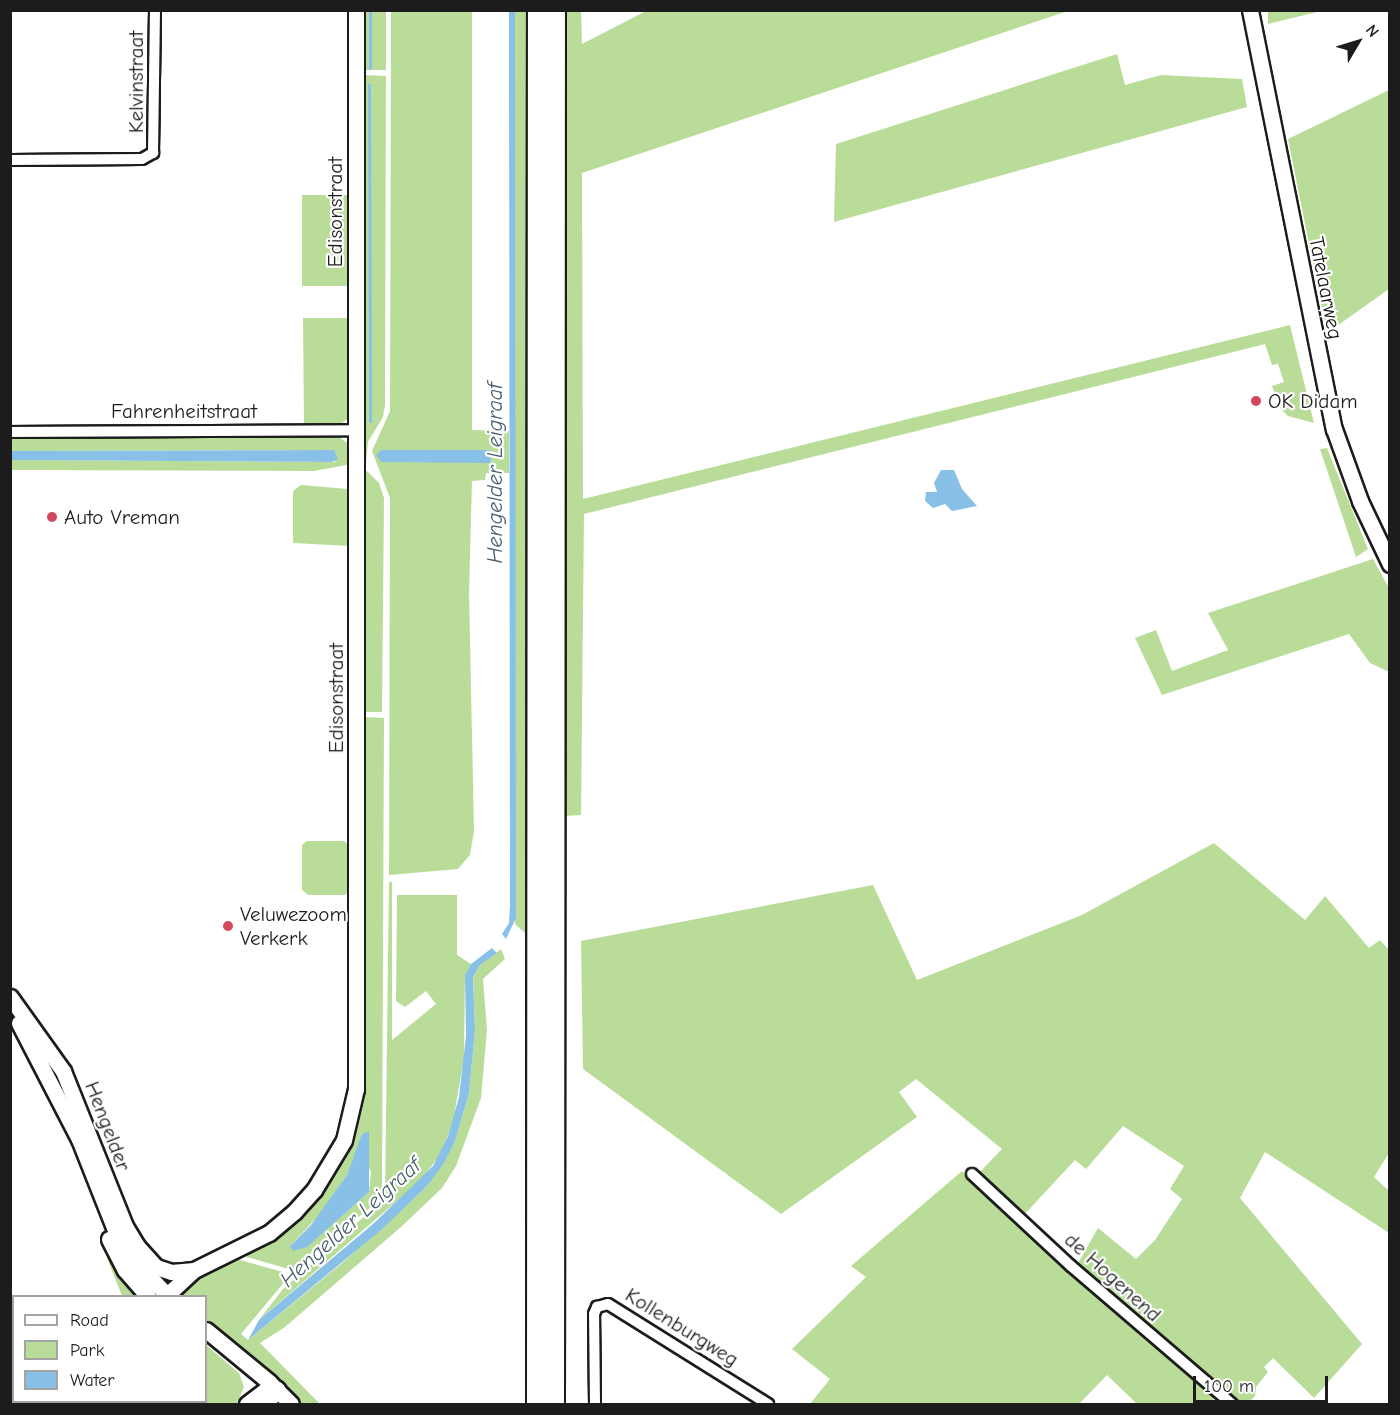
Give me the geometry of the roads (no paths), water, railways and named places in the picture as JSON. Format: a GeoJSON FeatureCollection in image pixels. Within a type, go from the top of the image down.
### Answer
{"type":"FeatureCollection","features":[{"type":"Feature","properties":{"kind":"highway"},"geometry":{"type":"LineString","coordinates":[[537,1404],[538,10]]}},
{"type":"Feature","properties":{"kind":"highway"},"geometry":{"type":"LineString","coordinates":[[554,1404],[555,10]]}},
{"type":"Feature","properties":{"kind":"street","name":"Kelvinstraat"},"geometry":{"type":"LineString","coordinates":[[10,160],[142,159],[153,153],[155,10]]}},
{"type":"Feature","properties":{"kind":"street","name":"Edisonstraat"},"geometry":{"type":"LineString","coordinates":[[169,1295],[194,1270],[269,1233],[294,1212],[333,1161],[352,1114],[358,1054],[356,10]]}},
{"type":"Feature","properties":{"kind":"street","name":"Tatelaarweg"},"geometry":{"type":"LineString","coordinates":[[1250,10],[1334,429],[1360,501],[1389,564]]}},
{"type":"Feature","properties":{"kind":"street","name":"Fahrenheitstraat"},"geometry":{"type":"LineString","coordinates":[[10,432],[357,430]]}},
{"type":"Feature","properties":{"kind":"street","name":"Hengelder"},"geometry":{"type":"LineString","coordinates":[[10,997],[67,1078],[124,1226],[150,1262],[162,1269],[169,1295]]}},
{"type":"Feature","properties":{"kind":"street","name":"Hengelder"},"geometry":{"type":"LineString","coordinates":[[10,1012],[30,1038],[37,1058],[66,1118],[79,1139],[126,1250],[169,1295]]}},
{"type":"Feature","properties":{"kind":"street","name":"Hengelder"},"geometry":{"type":"LineString","coordinates":[[10,1029],[37,1058]]}},
{"type":"Feature","properties":{"kind":"street","name":"Hengelder"},"geometry":{"type":"LineString","coordinates":[[66,1118],[68,1136],[112,1246],[147,1295]]}},
{"type":"Feature","properties":{"kind":"street","name":"de Hogenend"},"geometry":{"type":"LineString","coordinates":[[972,1174],[1071,1266],[1232,1404]]}},
{"type":"Feature","properties":{"kind":"street"},"geometry":{"type":"LineString","coordinates":[[162,1269],[194,1270]]}},
{"type":"Feature","properties":{"kind":"street","name":"Kollenburgweg"},"geometry":{"type":"LineString","coordinates":[[595,1404],[594,1314],[597,1307],[608,1304],[768,1404]]}},
{"type":"Feature","properties":{"kind":"street"},"geometry":{"type":"LineString","coordinates":[[207,1331],[271,1398]]}},
{"type":"Feature","properties":{"kind":"street"},"geometry":{"type":"LineString","coordinates":[[207,1342],[271,1398],[291,1404]]}},
{"type":"Feature","properties":{"kind":"street"},"geometry":{"type":"LineString","coordinates":[[248,1404],[271,1398]]}},
{"type":"Feature","properties":{"kind":"water"},"geometry":{"type":"Polygon","coordinates":[[[509,11],[515,11],[516,918],[506,939],[502,934],[509,923],[510,906],[509,11]]]}},
{"type":"Feature","properties":{"kind":"water"},"geometry":{"type":"Polygon","coordinates":[[[334,450],[338,459],[332,462],[10,460],[11,451],[334,450]]]}},
{"type":"Feature","properties":{"kind":"water"},"geometry":{"type":"Polygon","coordinates":[[[381,450],[491,450],[491,463],[381,462],[376,455],[381,450]]]}},
{"type":"Feature","properties":{"kind":"water"},"geometry":{"type":"Polygon","coordinates":[[[941,470],[954,470],[962,489],[977,506],[952,511],[945,504],[933,508],[925,501],[926,492],[937,492],[934,483],[941,470]]]}},
{"type":"Feature","properties":{"kind":"water"},"geometry":{"type":"Polygon","coordinates":[[[492,948],[497,953],[480,965],[473,977],[475,1031],[469,1093],[455,1141],[444,1163],[427,1186],[381,1230],[248,1340],[259,1320],[373,1224],[433,1166],[448,1136],[459,1097],[466,1036],[465,975],[471,964],[492,948]]]}},
{"type":"Feature","properties":{"kind":"water"},"geometry":{"type":"Polygon","coordinates":[[[369,1131],[369,1192],[307,1247],[293,1251],[290,1246],[311,1225],[347,1175],[362,1134],[369,1131]]]}},
{"type":"Feature","properties":{"kind":"waterway"},"geometry":{"type":"LineString","coordinates":[[370,10],[370,68]]}},
{"type":"Feature","properties":{"kind":"waterway"},"geometry":{"type":"LineString","coordinates":[[369,85],[370,421]]}},
{"type":"Feature","properties":{"kind":"place","name":"OK Didam"},"geometry":{"type":"Point","coordinates":[1256,401]}},
{"type":"Feature","properties":{"kind":"place","name":"Auto Vreman"},"geometry":{"type":"Point","coordinates":[52,517]}},
{"type":"Feature","properties":{"kind":"place","name":"Veluwezoom Verkerk"},"geometry":{"type":"Point","coordinates":[228,926]}},
{"type":"Feature","properties":{"kind":"water label","name":"Hengelder Leigraaf"},"geometry":{"type":"Point","coordinates":[496,473]}},
{"type":"Feature","properties":{"kind":"water label","name":"Hengelder Leigraaf"},"geometry":{"type":"Point","coordinates":[351,1223]}}]}
